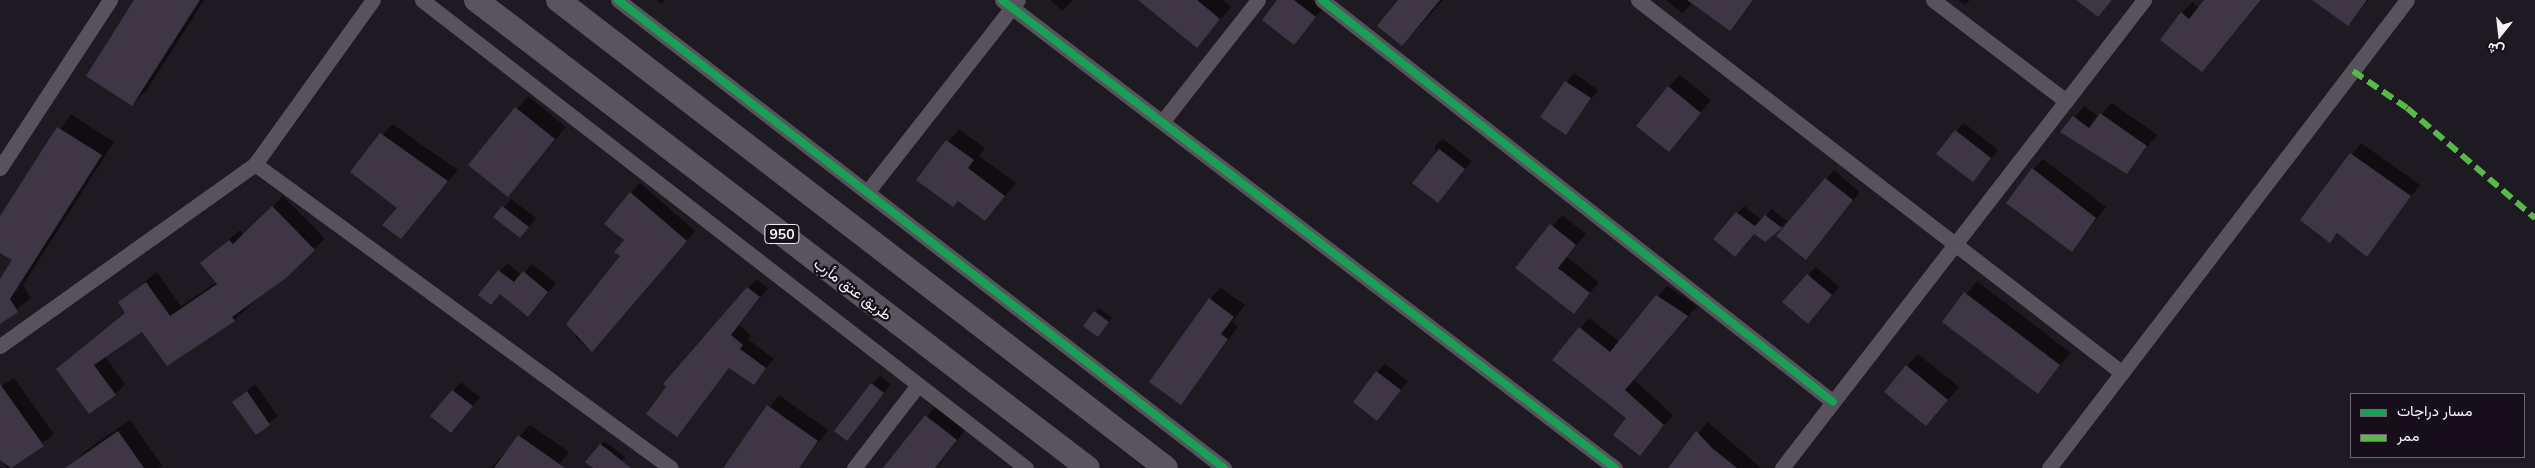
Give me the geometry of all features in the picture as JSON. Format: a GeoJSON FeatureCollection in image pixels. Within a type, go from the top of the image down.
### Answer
{"type":"FeatureCollection","features":[{"type":"Feature","properties":{"kind":"main road","name":"طريق عتق مأرب"},"geometry":{"type":"LineString","coordinates":[[476,0],[1088,468]]}},
{"type":"Feature","properties":{"kind":"main road"},"geometry":{"type":"LineString","coordinates":[[558,0],[1166,468]]}},
{"type":"Feature","properties":{"kind":"street"},"geometry":{"type":"LineString","coordinates":[[0,168],[110,0]]}},
{"type":"Feature","properties":{"kind":"street"},"geometry":{"type":"LineString","coordinates":[[0,346],[255,164],[373,0]]}},
{"type":"Feature","properties":{"kind":"street"},"geometry":{"type":"LineString","coordinates":[[422,0],[1026,468]]}},
{"type":"Feature","properties":{"kind":"street"},"geometry":{"type":"LineString","coordinates":[[618,0],[868,191],[1224,468]]}},
{"type":"Feature","properties":{"kind":"street"},"geometry":{"type":"LineString","coordinates":[[1162,122],[1258,0]]}},
{"type":"Feature","properties":{"kind":"street"},"geometry":{"type":"LineString","coordinates":[[1322,0],[1833,402]]}},
{"type":"Feature","properties":{"kind":"street"},"geometry":{"type":"LineString","coordinates":[[1638,0],[2121,372]]}},
{"type":"Feature","properties":{"kind":"street"},"geometry":{"type":"LineString","coordinates":[[1933,0],[2066,101]]}},
{"type":"Feature","properties":{"kind":"street"},"geometry":{"type":"LineString","coordinates":[[1782,468],[2144,0]]}},
{"type":"Feature","properties":{"kind":"street"},"geometry":{"type":"LineString","coordinates":[[2049,468],[2407,0]]}},
{"type":"Feature","properties":{"kind":"street"},"geometry":{"type":"LineString","coordinates":[[868,191],[1011,3],[1162,122],[1616,468]]}},
{"type":"Feature","properties":{"kind":"street"},"geometry":{"type":"LineString","coordinates":[[255,164],[672,468]]}},
{"type":"Feature","properties":{"kind":"street"},"geometry":{"type":"LineString","coordinates":[[854,468],[918,385]]}},
{"type":"Feature","properties":{"kind":"building"},"geometry":{"type":"Polygon","coordinates":[[[134,0],[200,0],[132,106],[86,76],[134,0]]]}},
{"type":"Feature","properties":{"kind":"building"},"geometry":{"type":"Polygon","coordinates":[[[1138,0],[1197,0],[1220,19],[1197,48],[1138,0]]]}},
{"type":"Feature","properties":{"kind":"building"},"geometry":{"type":"Polygon","coordinates":[[[1277,0],[1294,0],[1316,17],[1294,45],[1262,20],[1277,0]]]}},
{"type":"Feature","properties":{"kind":"building"},"geometry":{"type":"Polygon","coordinates":[[[1398,0],[1440,0],[1402,46],[1377,26],[1398,0]]]}},
{"type":"Feature","properties":{"kind":"building"},"geometry":{"type":"Polygon","coordinates":[[[1687,0],[1753,0],[1730,31],[1687,0]]]}},
{"type":"Feature","properties":{"kind":"building"},"geometry":{"type":"Polygon","coordinates":[[[2076,0],[2112,0],[2098,17],[2076,0]]]}},
{"type":"Feature","properties":{"kind":"building"},"geometry":{"type":"Polygon","coordinates":[[[2204,0],[2261,0],[2202,72],[2160,40],[2181,12],[2189,19],[2204,0]]]}},
{"type":"Feature","properties":{"kind":"building"},"geometry":{"type":"Polygon","coordinates":[[[2312,0],[2367,0],[2348,26],[2312,0]]]}},
{"type":"Feature","properties":{"kind":"building"},"geometry":{"type":"Polygon","coordinates":[[[1565,81],[1591,98],[1566,135],[1540,117],[1565,81]]]}},
{"type":"Feature","properties":{"kind":"building"},"geometry":{"type":"Polygon","coordinates":[[[1668,86],[1701,113],[1669,152],[1636,126],[1668,86]]]}},
{"type":"Feature","properties":{"kind":"building"},"geometry":{"type":"Polygon","coordinates":[[[515,107],[555,139],[508,197],[468,165],[515,107]]]}},
{"type":"Feature","properties":{"kind":"building"},"geometry":{"type":"Polygon","coordinates":[[[2100,113],[2147,146],[2127,174],[2060,132],[2073,116],[2089,128],[2100,113]]]}},
{"type":"Feature","properties":{"kind":"building"},"geometry":{"type":"Polygon","coordinates":[[[57,127],[102,155],[10,299],[18,312],[0,324],[0,279],[12,260],[0,253],[0,216],[57,127]]]}},
{"type":"Feature","properties":{"kind":"building"},"geometry":{"type":"Polygon","coordinates":[[[1955,130],[1991,158],[1973,182],[1936,154],[1955,130]]]}},
{"type":"Feature","properties":{"kind":"building"},"geometry":{"type":"Polygon","coordinates":[[[380,133],[448,181],[401,239],[382,225],[397,208],[350,172],[380,133]]]}},
{"type":"Feature","properties":{"kind":"building"},"geometry":{"type":"Polygon","coordinates":[[[946,140],[974,160],[968,168],[1005,196],[985,221],[958,201],[953,207],[916,180],[946,140]]]}},
{"type":"Feature","properties":{"kind":"building"},"geometry":{"type":"Polygon","coordinates":[[[1439,149],[1465,169],[1438,203],[1412,183],[1439,149]]]}},
{"type":"Feature","properties":{"kind":"building"},"geometry":{"type":"Polygon","coordinates":[[[2350,153],[2411,196],[2367,257],[2337,233],[2330,243],[2300,220],[2350,153]]]}},
{"type":"Feature","properties":{"kind":"building"},"geometry":{"type":"Polygon","coordinates":[[[2032,168],[2096,218],[2072,252],[2006,203],[2032,168]]]}},
{"type":"Feature","properties":{"kind":"building"},"geometry":{"type":"Polygon","coordinates":[[[1825,178],[1853,200],[1806,260],[1776,236],[1825,178]]]}},
{"type":"Feature","properties":{"kind":"building"},"geometry":{"type":"Polygon","coordinates":[[[630,192],[687,241],[592,352],[566,324],[620,256],[614,252],[624,240],[604,224],[630,192]]]}},
{"type":"Feature","properties":{"kind":"building"},"geometry":{"type":"Polygon","coordinates":[[[272,206],[315,250],[286,278],[232,317],[235,321],[167,366],[142,332],[94,365],[116,395],[89,414],[56,369],[125,313],[118,302],[146,282],[170,316],[217,284],[200,263],[229,240],[233,244],[272,206]]]}},
{"type":"Feature","properties":{"kind":"building"},"geometry":{"type":"Polygon","coordinates":[[[502,206],[529,227],[520,238],[493,217],[502,206]]]}},
{"type":"Feature","properties":{"kind":"building"},"geometry":{"type":"Polygon","coordinates":[[[1736,212],[1755,226],[1765,215],[1782,228],[1765,242],[1754,234],[1735,257],[1713,239],[1736,212]]]}},
{"type":"Feature","properties":{"kind":"building"},"geometry":{"type":"Polygon","coordinates":[[[1550,224],[1576,245],[1558,268],[1590,293],[1574,314],[1515,268],[1550,224]]]}},
{"type":"Feature","properties":{"kind":"building"},"geometry":{"type":"Polygon","coordinates":[[[498,270],[514,282],[523,271],[548,292],[528,317],[500,294],[491,305],[478,295],[498,270]]]}},
{"type":"Feature","properties":{"kind":"building"},"geometry":{"type":"Polygon","coordinates":[[[1807,274],[1832,295],[1808,324],[1782,302],[1807,274]]]}},
{"type":"Feature","properties":{"kind":"building"},"geometry":{"type":"Polygon","coordinates":[[[747,287],[760,297],[731,335],[743,345],[740,349],[766,368],[754,385],[729,368],[677,437],[646,414],[666,387],[663,384],[747,287]]]}},
{"type":"Feature","properties":{"kind":"building"},"geometry":{"type":"Polygon","coordinates":[[[1964,292],[2060,365],[2038,394],[1942,322],[1964,292]]]}},
{"type":"Feature","properties":{"kind":"building"},"geometry":{"type":"Polygon","coordinates":[[[1656,295],[1688,316],[1625,390],[1664,425],[1640,456],[1613,435],[1626,418],[1552,360],[1579,327],[1610,352],[1656,295]]]}},
{"type":"Feature","properties":{"kind":"building"},"geometry":{"type":"Polygon","coordinates":[[[1209,298],[1234,317],[1221,334],[1228,339],[1181,405],[1149,382],[1209,298]]]}},
{"type":"Feature","properties":{"kind":"building"},"geometry":{"type":"Polygon","coordinates":[[[1094,311],[1109,322],[1098,337],[1083,326],[1094,311]]]}},
{"type":"Feature","properties":{"kind":"building"},"geometry":{"type":"Polygon","coordinates":[[[1906,365],[1948,400],[1926,426],[1884,392],[1906,365]]]}},
{"type":"Feature","properties":{"kind":"building"},"geometry":{"type":"Polygon","coordinates":[[[1376,371],[1401,390],[1377,421],[1353,402],[1376,371]]]}},
{"type":"Feature","properties":{"kind":"building"},"geometry":{"type":"Polygon","coordinates":[[[871,383],[884,393],[847,441],[834,431],[871,383]]]}},
{"type":"Feature","properties":{"kind":"building"},"geometry":{"type":"Polygon","coordinates":[[[0,384],[44,446],[11,468],[0,460],[0,384]]]}},
{"type":"Feature","properties":{"kind":"building"},"geometry":{"type":"Polygon","coordinates":[[[452,390],[473,406],[451,433],[430,416],[452,390]]]}},
{"type":"Feature","properties":{"kind":"building"},"geometry":{"type":"Polygon","coordinates":[[[247,391],[270,425],[256,435],[232,402],[247,391]]]}},
{"type":"Feature","properties":{"kind":"building"},"geometry":{"type":"Polygon","coordinates":[[[767,405],[818,441],[799,468],[723,468],[767,405]]]}},
{"type":"Feature","properties":{"kind":"building"},"geometry":{"type":"Polygon","coordinates":[[[925,415],[957,440],[935,468],[883,468],[925,415]]]}},
{"type":"Feature","properties":{"kind":"building"},"geometry":{"type":"Polygon","coordinates":[[[118,431],[144,468],[65,468],[118,431]]]}},
{"type":"Feature","properties":{"kind":"building"},"geometry":{"type":"Polygon","coordinates":[[[1696,431],[1712,448],[1737,468],[1668,468],[1696,431]]]}},
{"type":"Feature","properties":{"kind":"building"},"geometry":{"type":"Polygon","coordinates":[[[518,435],[565,468],[494,468],[518,435]]]}},
{"type":"Feature","properties":{"kind":"building"},"geometry":{"type":"Polygon","coordinates":[[[600,444],[631,468],[593,468],[585,462],[600,444]]]}},
{"type":"Feature","properties":{"kind":"marked path"},"geometry":{"type":"LineString","coordinates":[[2353,71],[2407,108],[2535,218]]}},
{"type":"Feature","properties":{"kind":"cycle path"},"geometry":{"type":"LineString","coordinates":[[618,0],[1224,468]]}},
{"type":"Feature","properties":{"kind":"cycle path"},"geometry":{"type":"LineString","coordinates":[[1002,0],[1615,468]]}},
{"type":"Feature","properties":{"kind":"cycle path"},"geometry":{"type":"LineString","coordinates":[[1322,0],[1833,402]]}}]}
